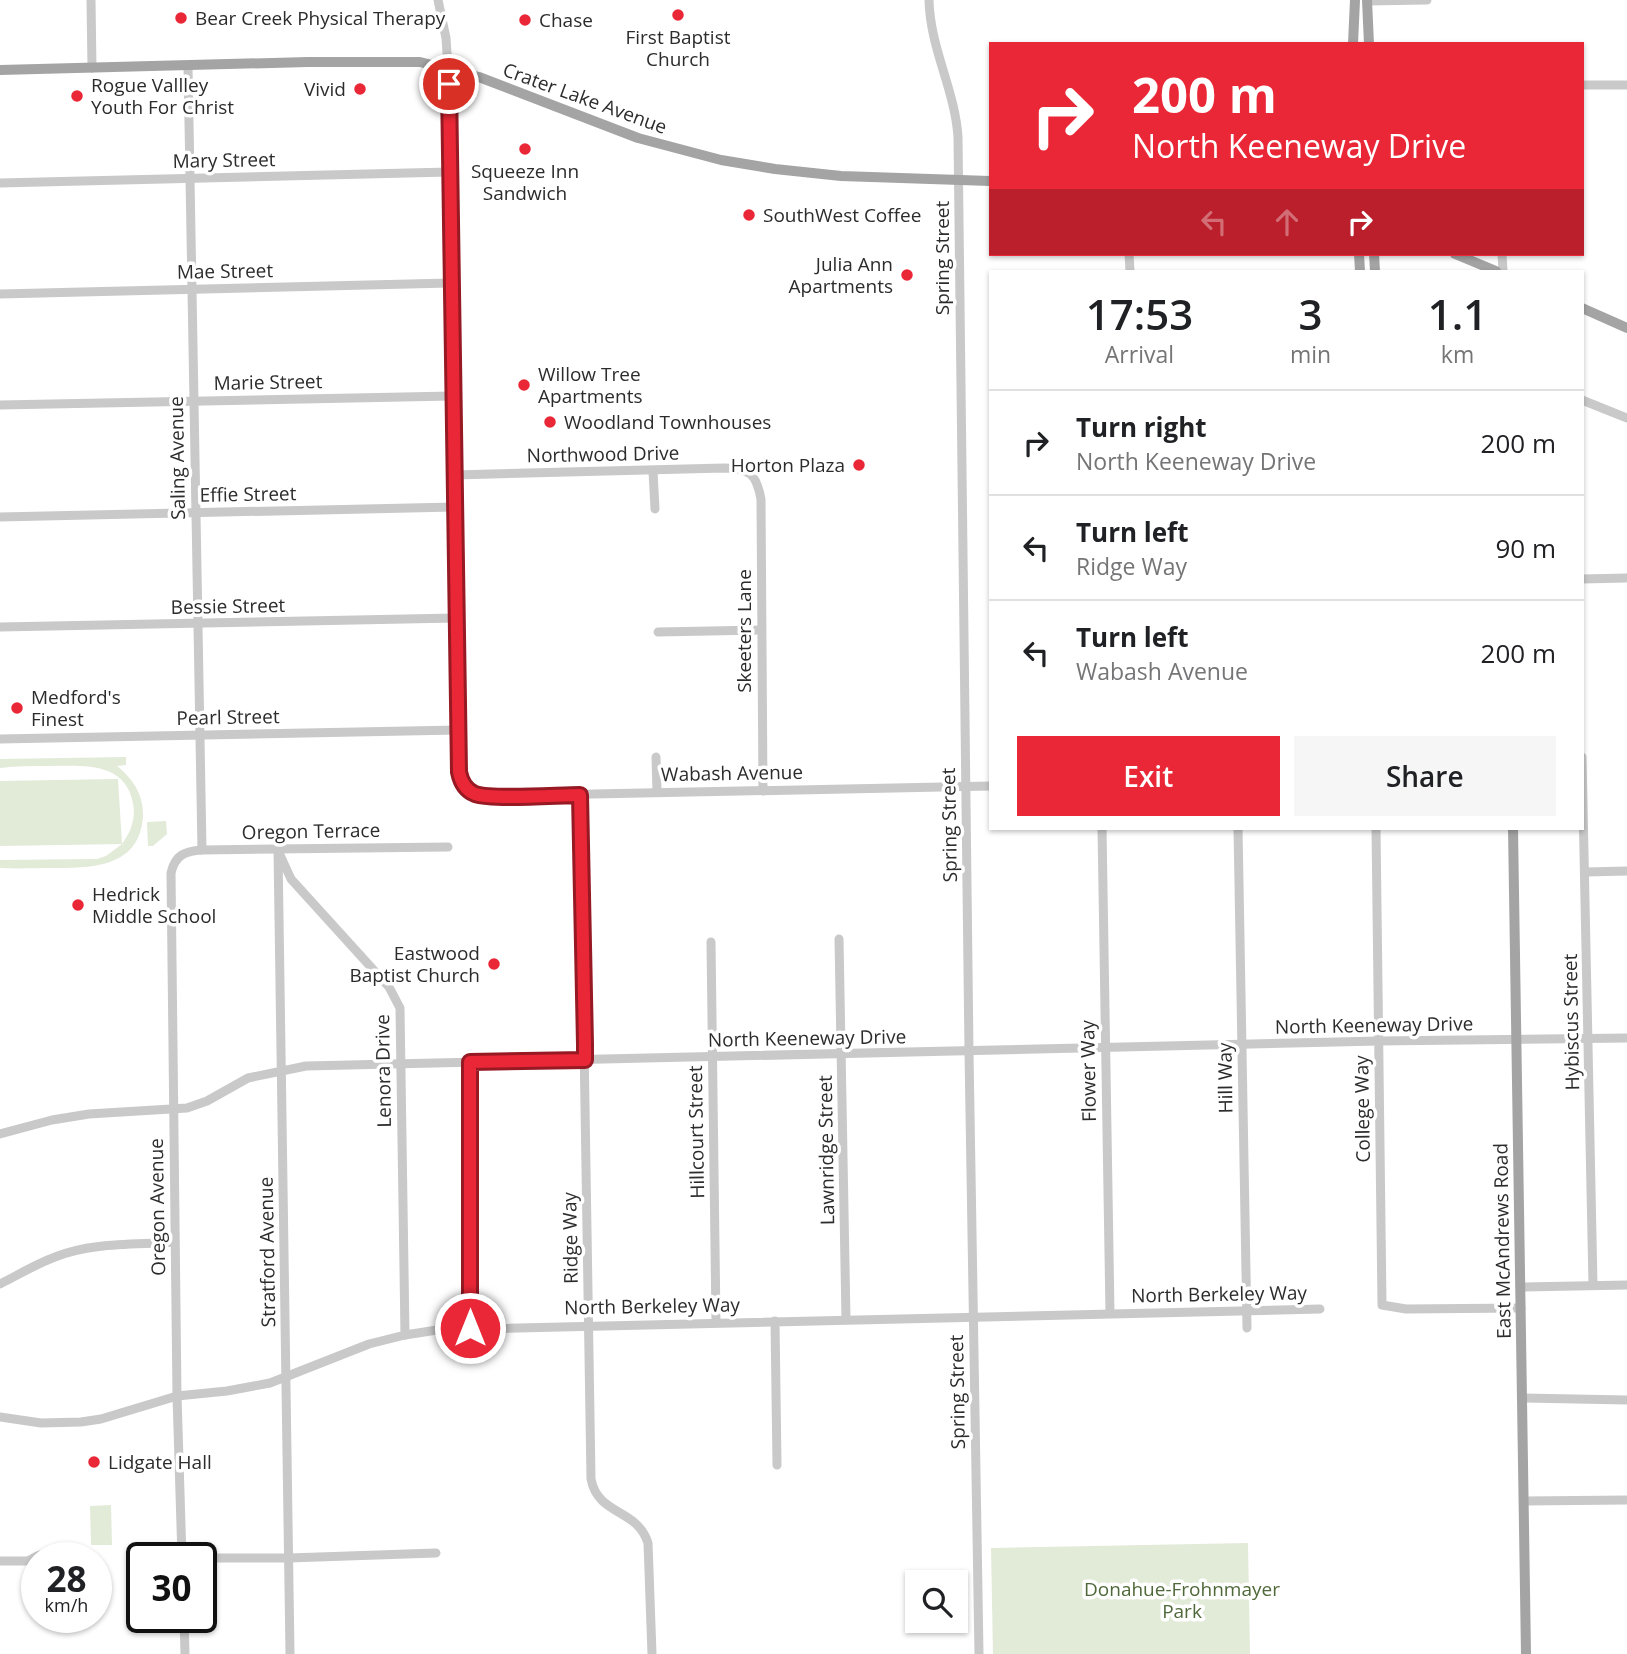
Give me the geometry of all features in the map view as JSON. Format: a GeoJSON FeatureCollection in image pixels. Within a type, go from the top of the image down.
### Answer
{"type":"FeatureCollection","features":[{"type":"Feature","properties":{"kind":"main road"},"geometry":{"type":"LineString","coordinates":[[1353,42],[1355,0]]}},
{"type":"Feature","properties":{"kind":"main road"},"geometry":{"type":"LineString","coordinates":[[1367,1],[1369,42]]}},
{"type":"Feature","properties":{"kind":"main road","name":"Crater Lake Avenue"},"geometry":{"type":"LineString","coordinates":[[0,69],[405,61],[448,67],[620,132],[709,157],[828,175],[989,181]]}},
{"type":"Feature","properties":{"kind":"main road"},"geometry":{"type":"LineString","coordinates":[[1460,256],[1494,270]]}},
{"type":"Feature","properties":{"kind":"main road"},"geometry":{"type":"LineString","coordinates":[[1584,310],[1627,328]]}},
{"type":"Feature","properties":{"kind":"main road","name":"East McAndrews Road"},"geometry":{"type":"LineString","coordinates":[[1513,830],[1526,1654]]}},
{"type":"Feature","properties":{"kind":"street"},"geometry":{"type":"LineString","coordinates":[[91,0],[92,68]]}},
{"type":"Feature","properties":{"kind":"street"},"geometry":{"type":"LineString","coordinates":[[438,0],[446,38],[448,67],[458,730]]}},
{"type":"Feature","properties":{"kind":"street","name":"Spring Street"},"geometry":{"type":"LineString","coordinates":[[929,0],[933,36],[955,108],[959,180],[979,1654]]}},
{"type":"Feature","properties":{"kind":"street"},"geometry":{"type":"LineString","coordinates":[[1367,1],[1427,0]]}},
{"type":"Feature","properties":{"kind":"street","name":"Saling Avenue"},"geometry":{"type":"LineString","coordinates":[[188,66],[202,850]]}},
{"type":"Feature","properties":{"kind":"street"},"geometry":{"type":"LineString","coordinates":[[1584,85],[1627,85]]}},
{"type":"Feature","properties":{"kind":"street","name":"Mary Street"},"geometry":{"type":"LineString","coordinates":[[0,183],[449,172]]}},
{"type":"Feature","properties":{"kind":"street","name":"Mae Street"},"geometry":{"type":"LineString","coordinates":[[0,294],[450,283]]}},
{"type":"Feature","properties":{"kind":"street","name":"Marie Street"},"geometry":{"type":"LineString","coordinates":[[0,405],[452,396]]}},
{"type":"Feature","properties":{"kind":"street"},"geometry":{"type":"LineString","coordinates":[[1584,401],[1627,418]]}},
{"type":"Feature","properties":{"kind":"street","name":"Northwood Drive"},"geometry":{"type":"LineString","coordinates":[[454,474],[724,468],[736,468],[751,473]]}},
{"type":"Feature","properties":{"kind":"street"},"geometry":{"type":"LineString","coordinates":[[653,471],[655,509]]}},
{"type":"Feature","properties":{"kind":"street","name":"Skeeters Lane"},"geometry":{"type":"LineString","coordinates":[[751,473],[756,478],[761,499],[763,791]]}},
{"type":"Feature","properties":{"kind":"street","name":"Effie Street"},"geometry":{"type":"LineString","coordinates":[[0,517],[454,507]]}},
{"type":"Feature","properties":{"kind":"street"},"geometry":{"type":"LineString","coordinates":[[1584,579],[1627,578]]}},
{"type":"Feature","properties":{"kind":"street","name":"Bessie Street"},"geometry":{"type":"LineString","coordinates":[[0,627],[456,618]]}},
{"type":"Feature","properties":{"kind":"street"},"geometry":{"type":"LineString","coordinates":[[658,632],[761,630]]}},
{"type":"Feature","properties":{"kind":"street","name":"Wabash Avenue"},"geometry":{"type":"LineString","coordinates":[[458,730],[460,779],[474,794],[580,795],[989,786]]}},
{"type":"Feature","properties":{"kind":"street","name":"Pearl Street"},"geometry":{"type":"LineString","coordinates":[[0,739],[458,730]]}},
{"type":"Feature","properties":{"kind":"street"},"geometry":{"type":"LineString","coordinates":[[656,757],[657,792]]}},
{"type":"Feature","properties":{"kind":"street","name":"Ridge Way"},"geometry":{"type":"LineString","coordinates":[[580,795],[591,1479],[598,1498],[612,1509],[631,1518],[646,1535],[652,1654]]}},
{"type":"Feature","properties":{"kind":"street","name":"Hybiscus Street"},"geometry":{"type":"LineString","coordinates":[[1584,815],[1593,1285]]}},
{"type":"Feature","properties":{"kind":"street","name":"Flower Way"},"geometry":{"type":"LineString","coordinates":[[1102,830],[1110,1314]]}},
{"type":"Feature","properties":{"kind":"street","name":"Hill Way"},"geometry":{"type":"LineString","coordinates":[[1238,830],[1247,1328]]}},
{"type":"Feature","properties":{"kind":"street","name":"College Way"},"geometry":{"type":"LineString","coordinates":[[1376,830],[1382,1305],[1406,1309],[1521,1308]]}},
{"type":"Feature","properties":{"kind":"street","name":"Oregon Terrace"},"geometry":{"type":"LineString","coordinates":[[177,858],[183,853],[202,850],[448,847]]}},
{"type":"Feature","properties":{"kind":"street","name":"Lenora Drive"},"geometry":{"type":"LineString","coordinates":[[278,850],[291,879],[389,988],[400,1008],[405,1335]]}},
{"type":"Feature","properties":{"kind":"street","name":"Stratford Avenue"},"geometry":{"type":"LineString","coordinates":[[278,850],[290,1654]]}},
{"type":"Feature","properties":{"kind":"street","name":"Oregon Avenue"},"geometry":{"type":"LineString","coordinates":[[177,858],[171,873],[181,1542]]}},
{"type":"Feature","properties":{"kind":"street"},"geometry":{"type":"LineString","coordinates":[[1586,872],[1627,871]]}},
{"type":"Feature","properties":{"kind":"street","name":"Lawnridge Street"},"geometry":{"type":"LineString","coordinates":[[839,939],[846,1320]]}},
{"type":"Feature","properties":{"kind":"street","name":"Hillcourt Street"},"geometry":{"type":"LineString","coordinates":[[710,942],[716,1322]]}},
{"type":"Feature","properties":{"kind":"street","name":"North Keeneway Drive"},"geometry":{"type":"LineString","coordinates":[[0,1134],[89,1114],[173,1110],[197,1105],[248,1078],[306,1066],[1378,1041],[1627,1038]]}},
{"type":"Feature","properties":{"kind":"street"},"geometry":{"type":"LineString","coordinates":[[470,1062],[470,1328]]}},
{"type":"Feature","properties":{"kind":"street"},"geometry":{"type":"LineString","coordinates":[[0,1284],[71,1252],[175,1242]]}},
{"type":"Feature","properties":{"kind":"street"},"geometry":{"type":"LineString","coordinates":[[1520,1287],[1627,1285]]}},
{"type":"Feature","properties":{"kind":"street","name":"North Berkeley Way"},"geometry":{"type":"LineString","coordinates":[[0,1417],[41,1423],[81,1422],[126,1412],[177,1396],[250,1388],[351,1350],[405,1335],[470,1328],[1320,1309]]}},
{"type":"Feature","properties":{"kind":"street"},"geometry":{"type":"LineString","coordinates":[[775,1321],[777,1465]]}},
{"type":"Feature","properties":{"kind":"street"},"geometry":{"type":"LineString","coordinates":[[1522,1398],[1627,1400]]}},
{"type":"Feature","properties":{"kind":"street"},"geometry":{"type":"LineString","coordinates":[[1524,1501],[1627,1500]]}},
{"type":"Feature","properties":{"kind":"street"},"geometry":{"type":"LineString","coordinates":[[217,1557],[436,1553]]}},
{"type":"Feature","properties":{"kind":"street"},"geometry":{"type":"LineString","coordinates":[[0,1561],[21,1562]]}},
{"type":"Feature","properties":{"kind":"street"},"geometry":{"type":"LineString","coordinates":[[184,1633],[185,1654]]}},
{"type":"Feature","properties":{"kind":"green space"},"geometry":{"type":"Polygon","coordinates":[[[126,757],[126,765],[117,766],[136,788],[142,802],[143,817],[140,834],[133,846],[112,861],[84,867],[0,868],[0,860],[97,859],[122,844],[132,825],[133,803],[128,789],[112,773],[75,766],[0,768],[0,759],[126,757]]]}},
{"type":"Feature","properties":{"kind":"green space"},"geometry":{"type":"Polygon","coordinates":[[[118,779],[122,844],[0,846],[0,781],[118,779]]]}},
{"type":"Feature","properties":{"kind":"green space"},"geometry":{"type":"Polygon","coordinates":[[[166,821],[167,834],[153,846],[148,846],[147,822],[166,821]]]}},
{"type":"Feature","properties":{"kind":"green space"},"geometry":{"type":"Polygon","coordinates":[[[111,1505],[112,1542],[91,1542],[90,1506],[111,1505]]]}},
{"type":"Feature","properties":{"kind":"green space","name":"Donahue-Frohnmayer Park"},"geometry":{"type":"Polygon","coordinates":[[[1248,1543],[1250,1654],[993,1654],[991,1548],[1248,1543]]]}},
{"type":"Feature","properties":{"kind":"place","name":"First Baptist Church"},"geometry":{"type":"Point","coordinates":[678,15]}},
{"type":"Feature","properties":{"kind":"place","name":"Bear Creek Physical Therapy"},"geometry":{"type":"Point","coordinates":[181,18]}},
{"type":"Feature","properties":{"kind":"place","name":"Chase"},"geometry":{"type":"Point","coordinates":[525,20]}},
{"type":"Feature","properties":{"kind":"place","name":"Vivid"},"geometry":{"type":"Point","coordinates":[360,89]}},
{"type":"Feature","properties":{"kind":"place","name":"Rogue Vallley Youth For Christ"},"geometry":{"type":"Point","coordinates":[77,96]}},
{"type":"Feature","properties":{"kind":"place","name":"Squeeze Inn Sandwich"},"geometry":{"type":"Point","coordinates":[525,149]}},
{"type":"Feature","properties":{"kind":"place","name":"SouthWest Coffee"},"geometry":{"type":"Point","coordinates":[749,215]}},
{"type":"Feature","properties":{"kind":"place","name":"Julia Ann Apartments"},"geometry":{"type":"Point","coordinates":[907,275]}},
{"type":"Feature","properties":{"kind":"place","name":"Willow Tree Apartments"},"geometry":{"type":"Point","coordinates":[524,385]}},
{"type":"Feature","properties":{"kind":"place","name":"Woodland Townhouses"},"geometry":{"type":"Point","coordinates":[550,422]}},
{"type":"Feature","properties":{"kind":"place","name":"Horton Plaza"},"geometry":{"type":"Point","coordinates":[859,465]}},
{"type":"Feature","properties":{"kind":"place","name":"Medford's Finest"},"geometry":{"type":"Point","coordinates":[17,708]}},
{"type":"Feature","properties":{"kind":"place","name":"Hedrick Middle School"},"geometry":{"type":"Point","coordinates":[78,905]}},
{"type":"Feature","properties":{"kind":"place","name":"Eastwood Baptist Church"},"geometry":{"type":"Point","coordinates":[494,964]}},
{"type":"Feature","properties":{"kind":"place","name":"Lidgate Hall"},"geometry":{"type":"Point","coordinates":[94,1462]}},
{"type":"Feature","properties":{"kind":"route"},"geometry":{"type":"LineString","coordinates":[[449,84],[459,772],[462,783],[474,794],[580,795],[585,1045],[585,1060],[470,1062],[470,1328]]}}]}
